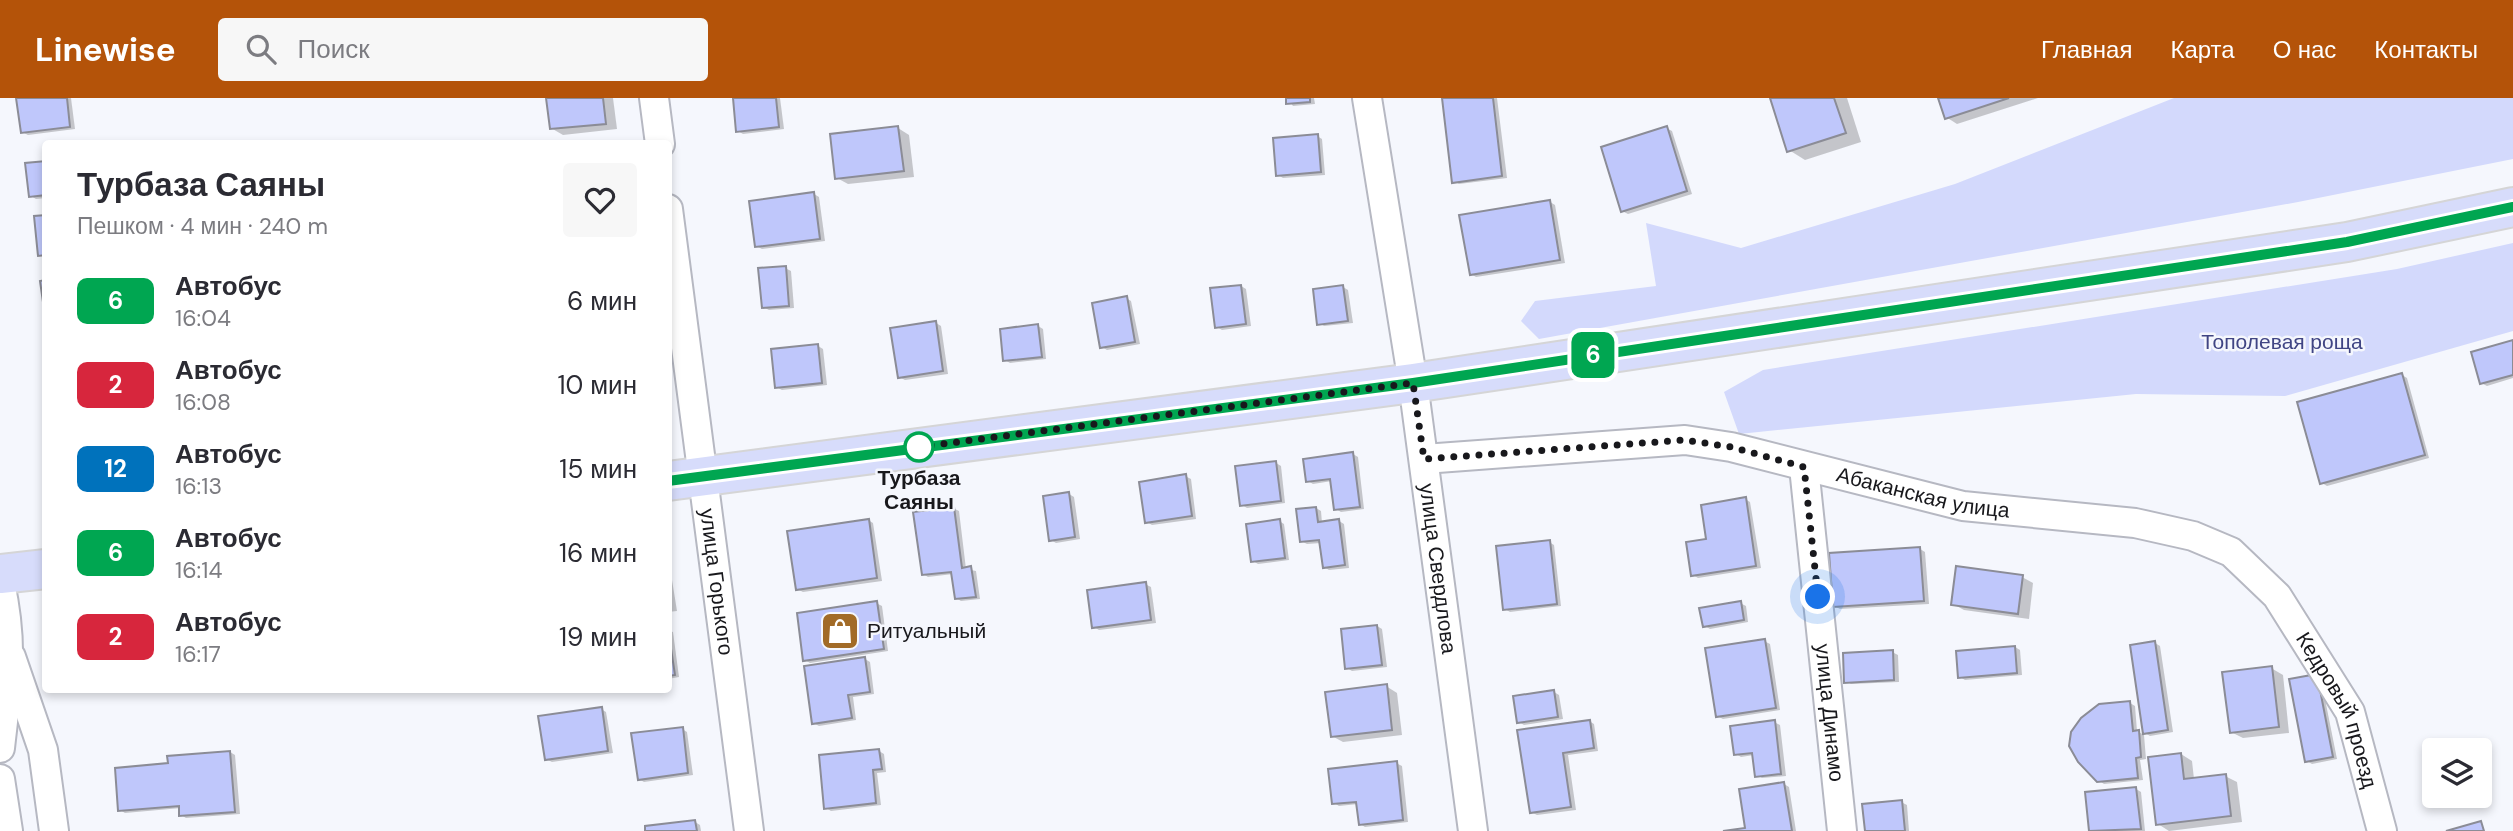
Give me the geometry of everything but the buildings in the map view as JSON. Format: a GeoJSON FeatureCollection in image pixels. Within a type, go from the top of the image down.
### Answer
{"type":"FeatureCollection","features":[{"type":"Feature","properties":{"kind":"main road"},"geometry":{"type":"LineString","coordinates":[[686,479],[1413,383],[2347,242],[2513,207]]}},
{"type":"Feature","properties":{"kind":"main road"},"geometry":{"type":"LineString","coordinates":[[0,574],[42,569]]}},
{"type":"Feature","properties":{"kind":"street"},"geometry":{"type":"LineString","coordinates":[[654,98],[659,140]]}},
{"type":"Feature","properties":{"kind":"street","name":"улица Свердлова"},"geometry":{"type":"LineString","coordinates":[[1367,98],[1424,459],[1473,831]]}},
{"type":"Feature","properties":{"kind":"street","name":"улица Горького"},"geometry":{"type":"LineString","coordinates":[[672,269],[686,479],[749,831]]}},
{"type":"Feature","properties":{"kind":"street","name":"Абаканская улица"},"geometry":{"type":"LineString","coordinates":[[1424,459],[1685,440],[1731,447],[1963,506],[2135,523],[2193,536],[2231,552],[2277,596]]}},
{"type":"Feature","properties":{"kind":"street","name":"улица Динамо"},"geometry":{"type":"LineString","coordinates":[[1804,467],[1842,831]]}},
{"type":"Feature","properties":{"kind":"street"},"geometry":{"type":"LineString","coordinates":[[0,583],[7,615],[11,657],[0,748]]}},
{"type":"Feature","properties":{"kind":"street","name":"Кедровый проезд"},"geometry":{"type":"LineString","coordinates":[[2277,596],[2350,712],[2382,831]]}},
{"type":"Feature","properties":{"kind":"street"},"geometry":{"type":"LineString","coordinates":[[11,657],[43,750],[54,831]]}},
{"type":"Feature","properties":{"kind":"street"},"geometry":{"type":"LineString","coordinates":[[0,779],[8,831]]}},
{"type":"Feature","properties":{"kind":"green space"},"geometry":{"type":"Polygon","coordinates":[[[2174,98],[2513,98],[2513,159],[2298,202],[1539,339],[1521,321],[1535,301],[1656,286],[1646,223],[1741,248],[1955,184],[2174,98]]]}},
{"type":"Feature","properties":{"kind":"green space","name":"Тополевая роща"},"geometry":{"type":"Polygon","coordinates":[[[2513,243],[2513,331],[2285,396],[2136,394],[1739,434],[1724,392],[1763,370],[2397,269],[2513,243]]]}},
{"type":"Feature","properties":{"kind":"bus line","name":"6"},"geometry":{"type":"LineString","coordinates":[[672,480],[1413,383],[2347,242],[2513,207]]}},
{"type":"Feature","properties":{"kind":"place","name":"Турбаза Саяны"},"geometry":{"type":"Point","coordinates":[919,447]}},
{"type":"Feature","properties":{"kind":"place","name":"Ритуальный"},"geometry":{"type":"Point","coordinates":[840,631]}},
{"type":"Feature","properties":{"kind":"route"},"geometry":{"type":"LineString","coordinates":[[919,447],[1413,383],[1424,459],[1685,440],[1731,447],[1804,467],[1818,597]]}}]}
